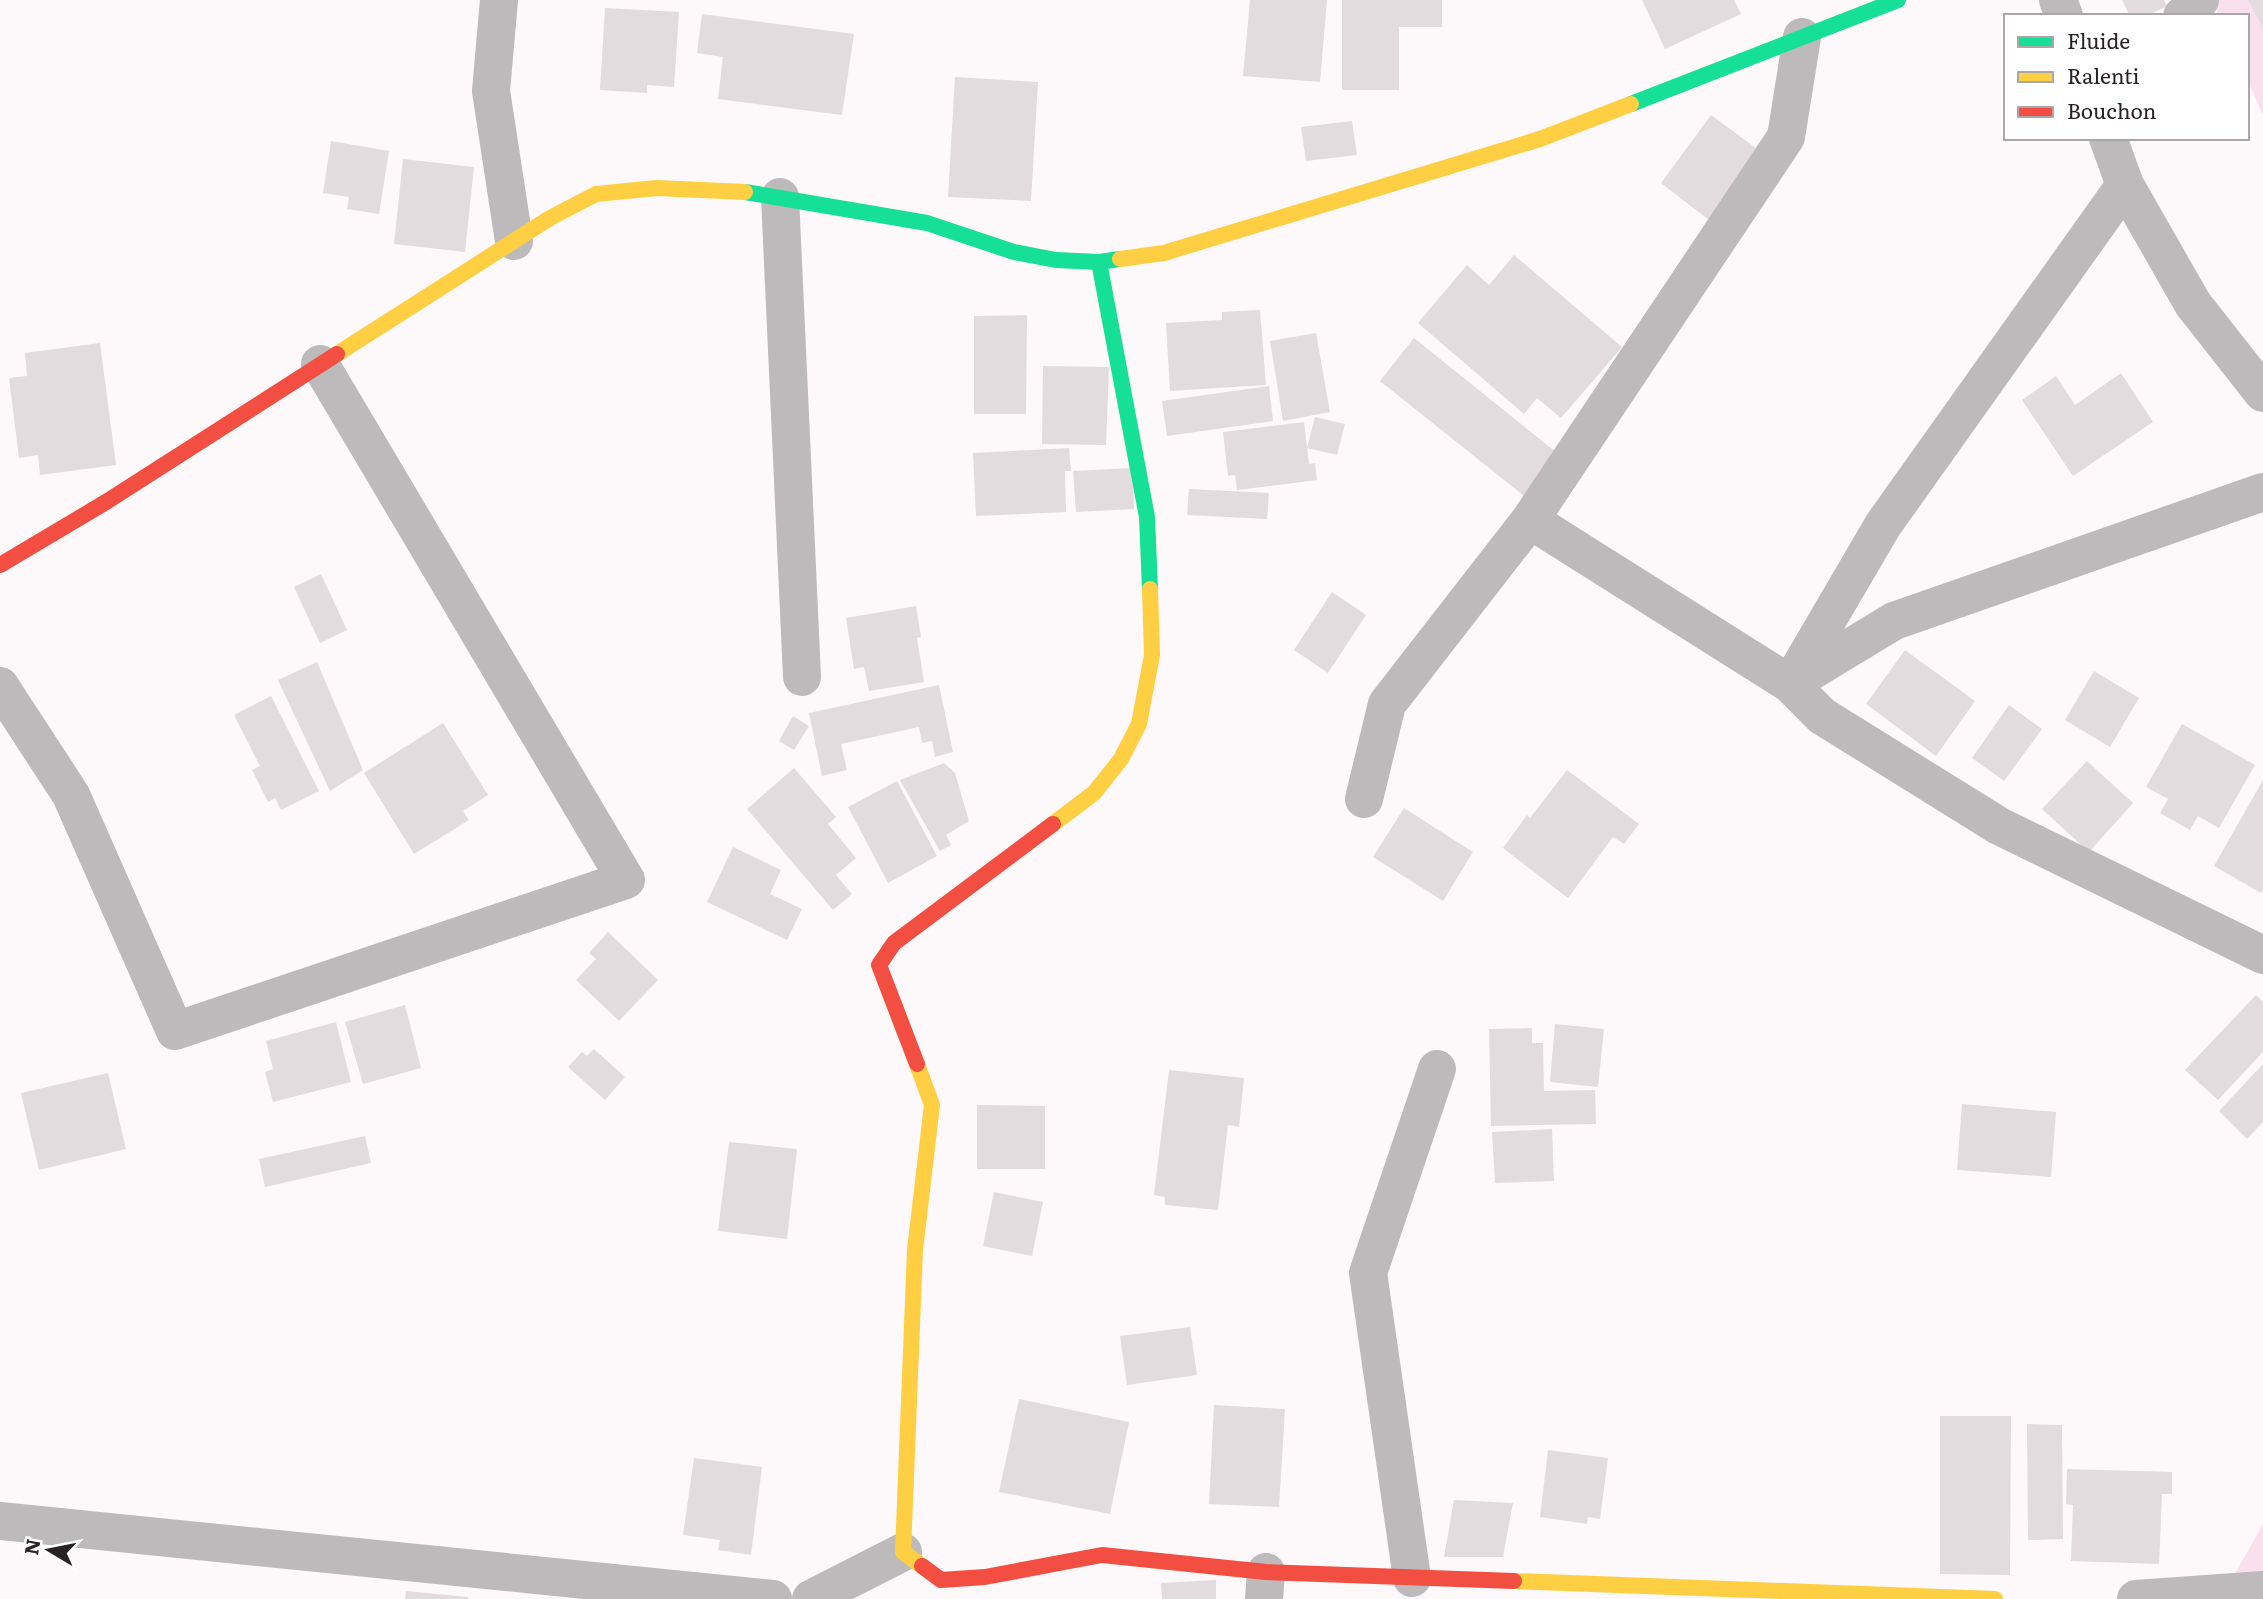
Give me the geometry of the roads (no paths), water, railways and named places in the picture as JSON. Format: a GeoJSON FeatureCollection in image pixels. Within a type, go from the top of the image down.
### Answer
{"type":"FeatureCollection","features":[{"type":"Feature","properties":{"kind":"street"},"geometry":{"type":"LineString","coordinates":[[499,0],[491,91],[514,241]]}},
{"type":"Feature","properties":{"kind":"street"},"geometry":{"type":"LineString","coordinates":[[2,554],[106,502],[550,218],[596,194],[657,188],[728,190],[780,197],[927,223],[1014,251],[1056,260],[1099,262],[1164,253],[1540,139],[1898,0]]}},
{"type":"Feature","properties":{"kind":"street"},"geometry":{"type":"LineString","coordinates":[[2184,14],[2200,0]]}},
{"type":"Feature","properties":{"kind":"street"},"geometry":{"type":"LineString","coordinates":[[1364,799],[1387,704],[1531,520],[1786,137],[1802,37]]}},
{"type":"Feature","properties":{"kind":"street"},"geometry":{"type":"LineString","coordinates":[[2109,140],[2125,184],[2193,304],[2263,393]]}},
{"type":"Feature","properties":{"kind":"street"},"geometry":{"type":"LineString","coordinates":[[1790,684],[1883,525],[2125,184]]}},
{"type":"Feature","properties":{"kind":"street"},"geometry":{"type":"LineString","coordinates":[[780,197],[802,677]]}},
{"type":"Feature","properties":{"kind":"street"},"geometry":{"type":"LineString","coordinates":[[903,1552],[915,1250],[932,1105],[879,965],[894,943],[1094,793],[1121,759],[1139,723],[1152,655],[1147,517],[1099,262]]}},
{"type":"Feature","properties":{"kind":"street"},"geometry":{"type":"LineString","coordinates":[[0,686],[71,795],[175,1031],[626,880],[320,364]]}},
{"type":"Feature","properties":{"kind":"street"},"geometry":{"type":"LineString","coordinates":[[1790,684],[1894,621],[2263,492]]}},
{"type":"Feature","properties":{"kind":"street"},"geometry":{"type":"LineString","coordinates":[[1531,520],[1790,684],[1822,716],[1999,826],[2263,955]]}},
{"type":"Feature","properties":{"kind":"street"},"geometry":{"type":"LineString","coordinates":[[1412,1578],[1368,1273],[1437,1069]]}},
{"type":"Feature","properties":{"kind":"street"},"geometry":{"type":"LineString","coordinates":[[0,1521],[773,1599]]}},
{"type":"Feature","properties":{"kind":"street"},"geometry":{"type":"LineString","coordinates":[[903,1552],[942,1580],[985,1577],[1102,1555],[1265,1586],[1412,1578],[1995,1599]]}},
{"type":"Feature","properties":{"kind":"street"},"geometry":{"type":"LineString","coordinates":[[811,1599],[903,1552]]}},
{"type":"Feature","properties":{"kind":"street"},"geometry":{"type":"LineString","coordinates":[[2136,1599],[2263,1590]]}}]}
